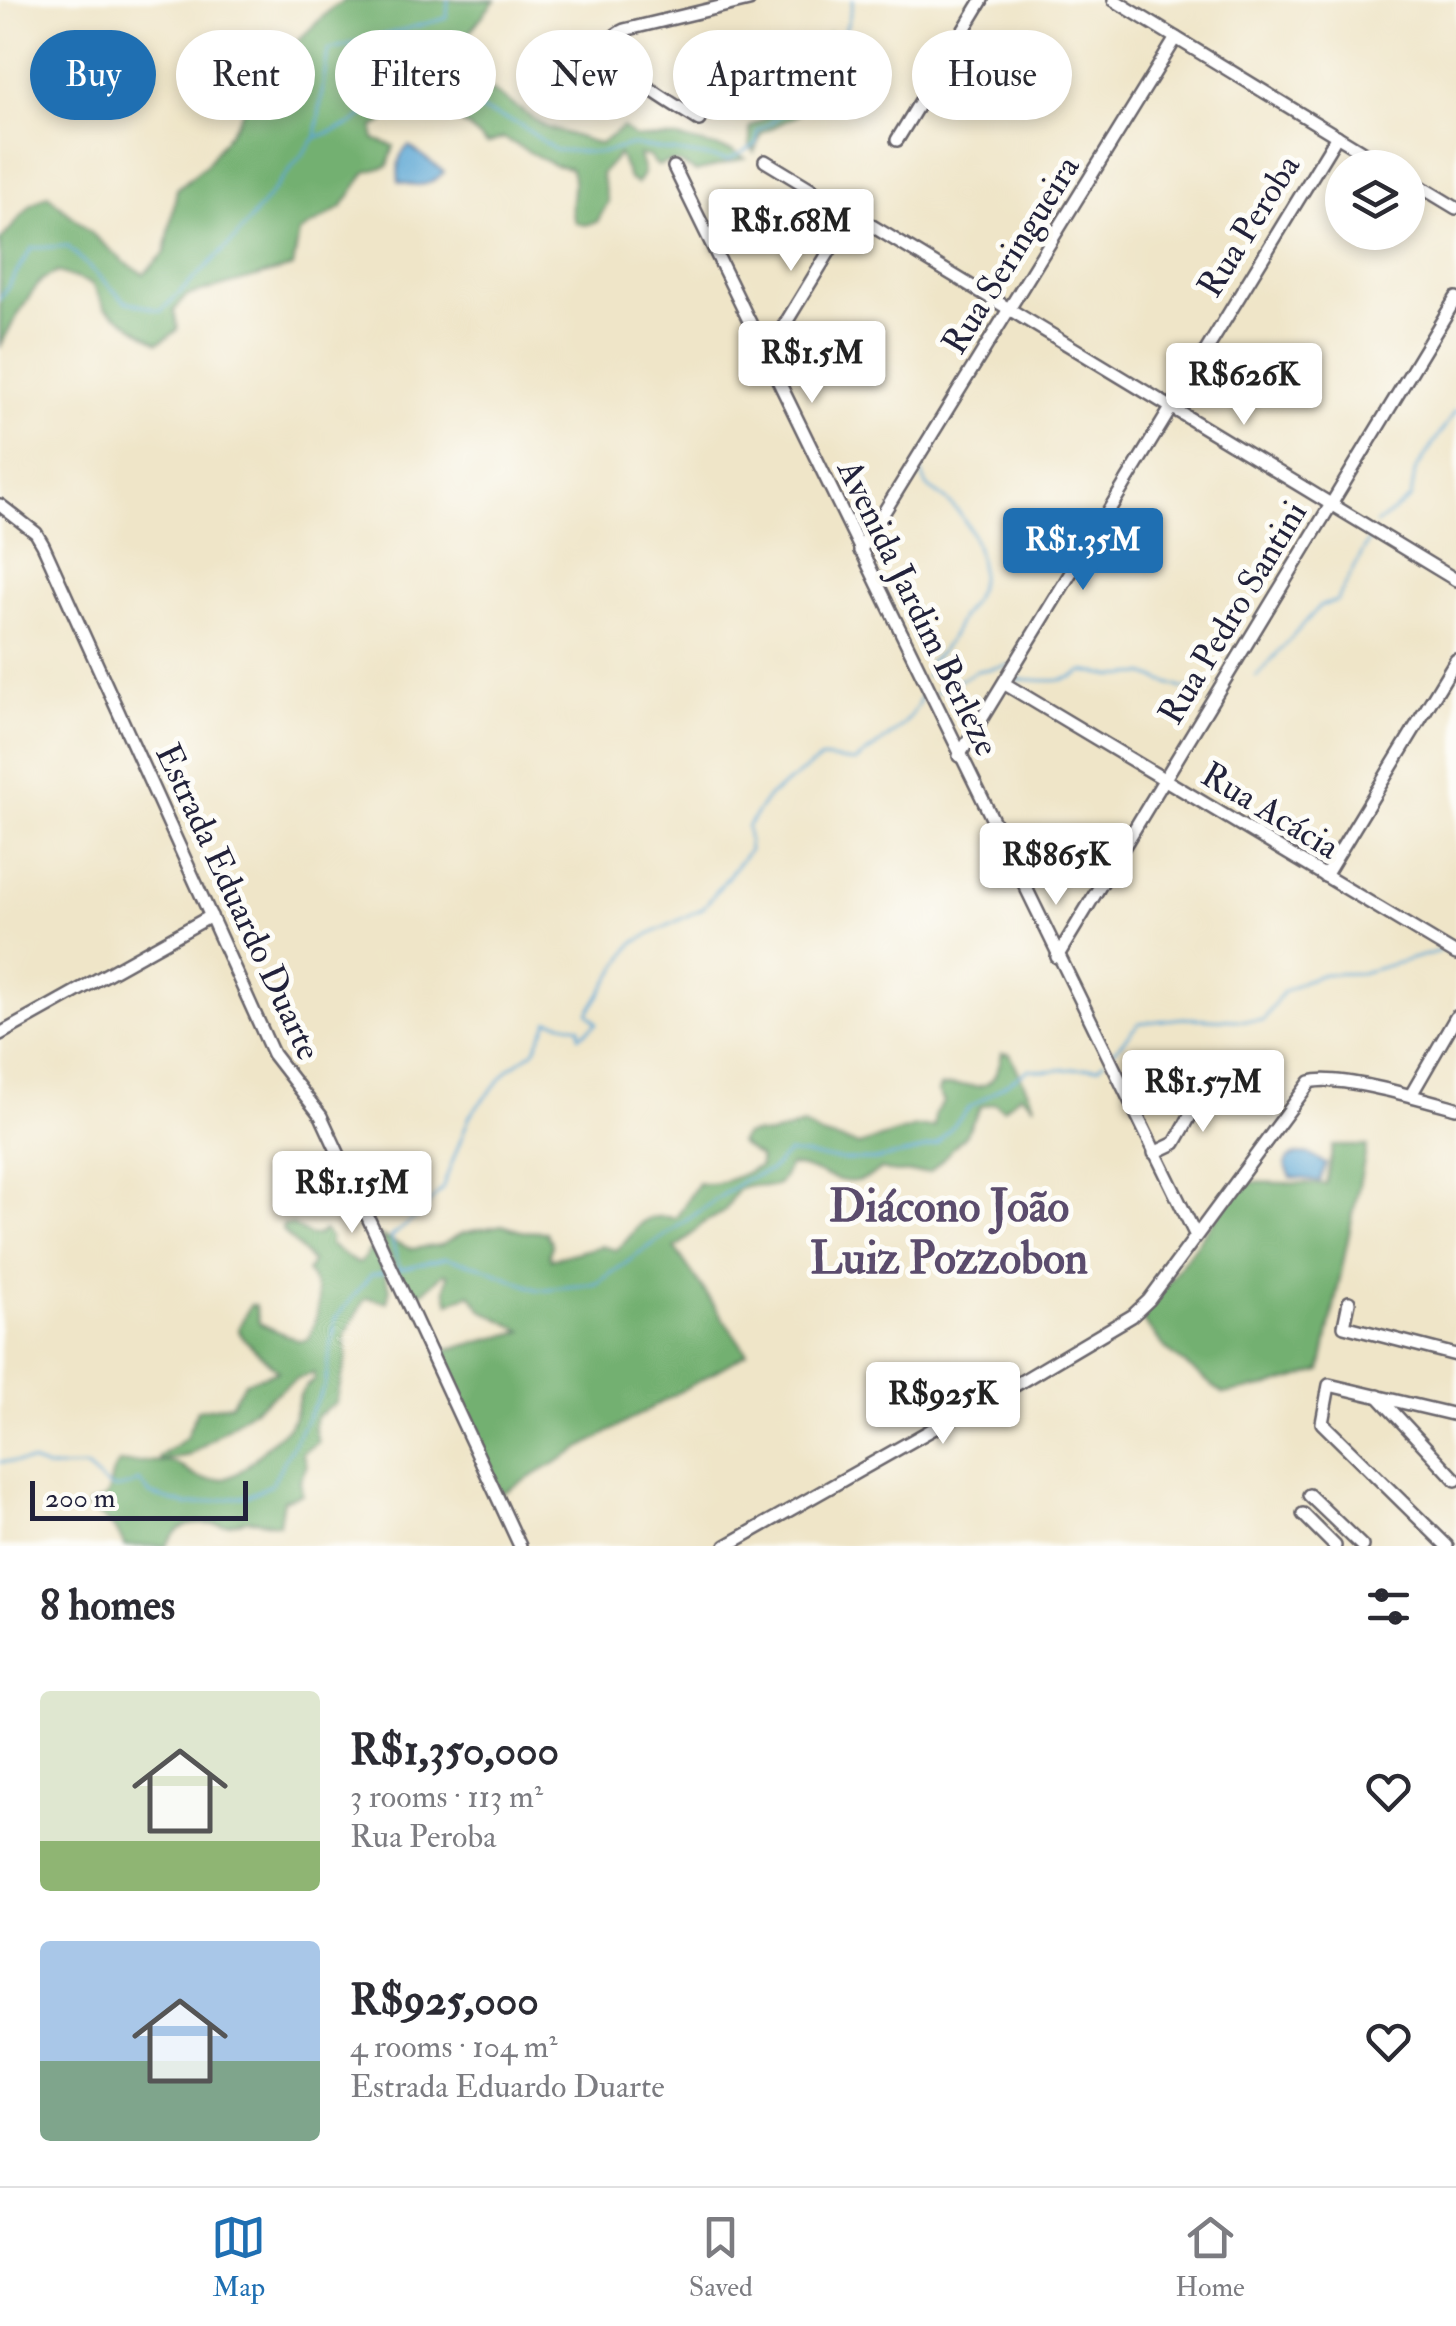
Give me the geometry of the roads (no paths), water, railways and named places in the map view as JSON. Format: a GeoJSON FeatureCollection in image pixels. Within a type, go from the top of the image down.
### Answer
{"type":"FeatureCollection","features":[{"type":"Feature","properties":{"kind":"street"},"geometry":{"type":"LineString","coordinates":[[673,103],[630,76],[611,52],[613,35],[748,0]]}},
{"type":"Feature","properties":{"kind":"street"},"geometry":{"type":"LineString","coordinates":[[897,140],[982,0]]}},
{"type":"Feature","properties":{"kind":"street"},"geometry":{"type":"LineString","coordinates":[[1114,0],[1359,150]]}},
{"type":"Feature","properties":{"kind":"street","name":"Rua Seringueira"},"geometry":{"type":"LineString","coordinates":[[860,552],[1176,38]]}},
{"type":"Feature","properties":{"kind":"street","name":"Rua Peroba"},"geometry":{"type":"LineString","coordinates":[[959,756],[1337,136]]}},
{"type":"Feature","properties":{"kind":"street"},"geometry":{"type":"LineString","coordinates":[[765,161],[1456,580]]}},
{"type":"Feature","properties":{"kind":"street","name":"Avenida Jardim Berleze"},"geometry":{"type":"LineString","coordinates":[[674,167],[1195,1234]]}},
{"type":"Feature","properties":{"kind":"street"},"geometry":{"type":"LineString","coordinates":[[1425,189],[1456,208]]}},
{"type":"Feature","properties":{"kind":"street"},"geometry":{"type":"LineString","coordinates":[[766,356],[852,214]]}},
{"type":"Feature","properties":{"kind":"street","name":"Rua Pedro Santini"},"geometry":{"type":"LineString","coordinates":[[1057,956],[1456,298]]}},
{"type":"Feature","properties":{"kind":"street","name":"Estrada Eduardo Duarte"},"geometry":{"type":"LineString","coordinates":[[0,505],[43,544],[272,1054],[321,1116],[520,1546]]}},
{"type":"Feature","properties":{"kind":"street"},"geometry":{"type":"LineString","coordinates":[[1325,876],[1456,660]]}},
{"type":"Feature","properties":{"kind":"street","name":"Rua Acácia"},"geometry":{"type":"LineString","coordinates":[[1005,684],[1456,954]]}},
{"type":"Feature","properties":{"kind":"street"},"geometry":{"type":"LineString","coordinates":[[0,1034],[211,916]]}},
{"type":"Feature","properties":{"kind":"street"},"geometry":{"type":"LineString","coordinates":[[1410,1095],[1456,1017]]}},
{"type":"Feature","properties":{"kind":"street"},"geometry":{"type":"LineString","coordinates":[[1154,1153],[1175,1143],[1213,1075]]}},
{"type":"Feature","properties":{"kind":"street"},"geometry":{"type":"LineString","coordinates":[[726,1546],[1132,1316],[1148,1300],[1310,1082],[1326,1080],[1410,1095],[1456,1108]]}},
{"type":"Feature","properties":{"kind":"street"},"geometry":{"type":"LineString","coordinates":[[1349,1302],[1344,1326],[1456,1355]]}},
{"type":"Feature","properties":{"kind":"street"},"geometry":{"type":"LineString","coordinates":[[1447,1546],[1322,1423],[1329,1385],[1456,1415]]}},
{"type":"Feature","properties":{"kind":"street"},"geometry":{"type":"LineString","coordinates":[[1378,1396],[1456,1480]]}},
{"type":"Feature","properties":{"kind":"street"},"geometry":{"type":"LineString","coordinates":[[1309,1495],[1362,1546]]}},
{"type":"Feature","properties":{"kind":"street"},"geometry":{"type":"LineString","coordinates":[[1303,1514],[1335,1546]]}},
{"type":"Feature","properties":{"kind":"water"},"geometry":{"type":"Polygon","coordinates":[[[409,146],[444,172],[424,184],[399,182],[400,158],[409,146]]]}},
{"type":"Feature","properties":{"kind":"water"},"geometry":{"type":"Polygon","coordinates":[[[1298,1154],[1310,1155],[1326,1164],[1320,1181],[1291,1177],[1285,1164],[1298,1154]]]}},
{"type":"Feature","properties":{"kind":"waterway"},"geometry":{"type":"LineString","coordinates":[[0,299],[32,248],[67,246],[125,301],[161,311],[235,239],[316,137],[328,50],[447,18],[448,0]]}},
{"type":"Feature","properties":{"kind":"waterway"},"geometry":{"type":"LineString","coordinates":[[317,137],[411,96],[455,101],[519,124],[555,150],[601,153],[632,145],[728,160],[756,145],[758,131],[791,107],[820,76],[841,40],[853,0]]}},
{"type":"Feature","properties":{"kind":"waterway"},"geometry":{"type":"LineString","coordinates":[[1376,524],[1411,498],[1415,471],[1456,410]]}},
{"type":"Feature","properties":{"kind":"waterway"},"geometry":{"type":"LineString","coordinates":[[920,466],[928,487],[952,505],[966,523],[980,569],[976,596],[947,643],[928,663],[931,671],[926,676]]}},
{"type":"Feature","properties":{"kind":"waterway"},"geometry":{"type":"LineString","coordinates":[[1256,677],[1320,606],[1337,601],[1371,536]]}},
{"type":"Feature","properties":{"kind":"waterway"},"geometry":{"type":"LineString","coordinates":[[935,693],[977,671],[1011,665]]}},
{"type":"Feature","properties":{"kind":"waterway"},"geometry":{"type":"LineString","coordinates":[[1012,679],[1066,679],[1083,671],[1115,676],[1144,674],[1182,688],[1210,691]]}},
{"type":"Feature","properties":{"kind":"waterway"},"geometry":{"type":"LineString","coordinates":[[399,1267],[391,1237],[442,1189],[470,1115],[509,1069],[534,1051],[549,1020],[580,1027],[579,1037],[597,1023],[588,1013],[633,943],[703,908],[749,850],[747,827],[768,797],[822,758],[855,762],[906,721],[923,688]]}},
{"type":"Feature","properties":{"kind":"waterway"},"geometry":{"type":"LineString","coordinates":[[1113,1052],[1139,1023],[1183,1018],[1263,1021],[1282,993],[1303,981],[1324,974],[1361,973],[1440,951]]}},
{"type":"Feature","properties":{"kind":"waterway"},"geometry":{"type":"LineString","coordinates":[[395,1270],[446,1258],[480,1266],[538,1290],[596,1284],[744,1180],[771,1170],[788,1153],[874,1160],[918,1151],[937,1144],[969,1108],[1029,1069],[1099,1067],[1104,1061]]}},
{"type":"Feature","properties":{"kind":"waterway"},"geometry":{"type":"LineString","coordinates":[[0,1462],[31,1462],[47,1468],[85,1467],[110,1487],[121,1488],[139,1481],[150,1494],[187,1505],[247,1496],[271,1485],[325,1385],[335,1319],[371,1275],[387,1272]]}},
{"type":"Feature","properties":{"kind":"district","name":"Diácono João Luiz Pozzobon"},"geometry":{"type":"Point","coordinates":[949,1233]}}]}
